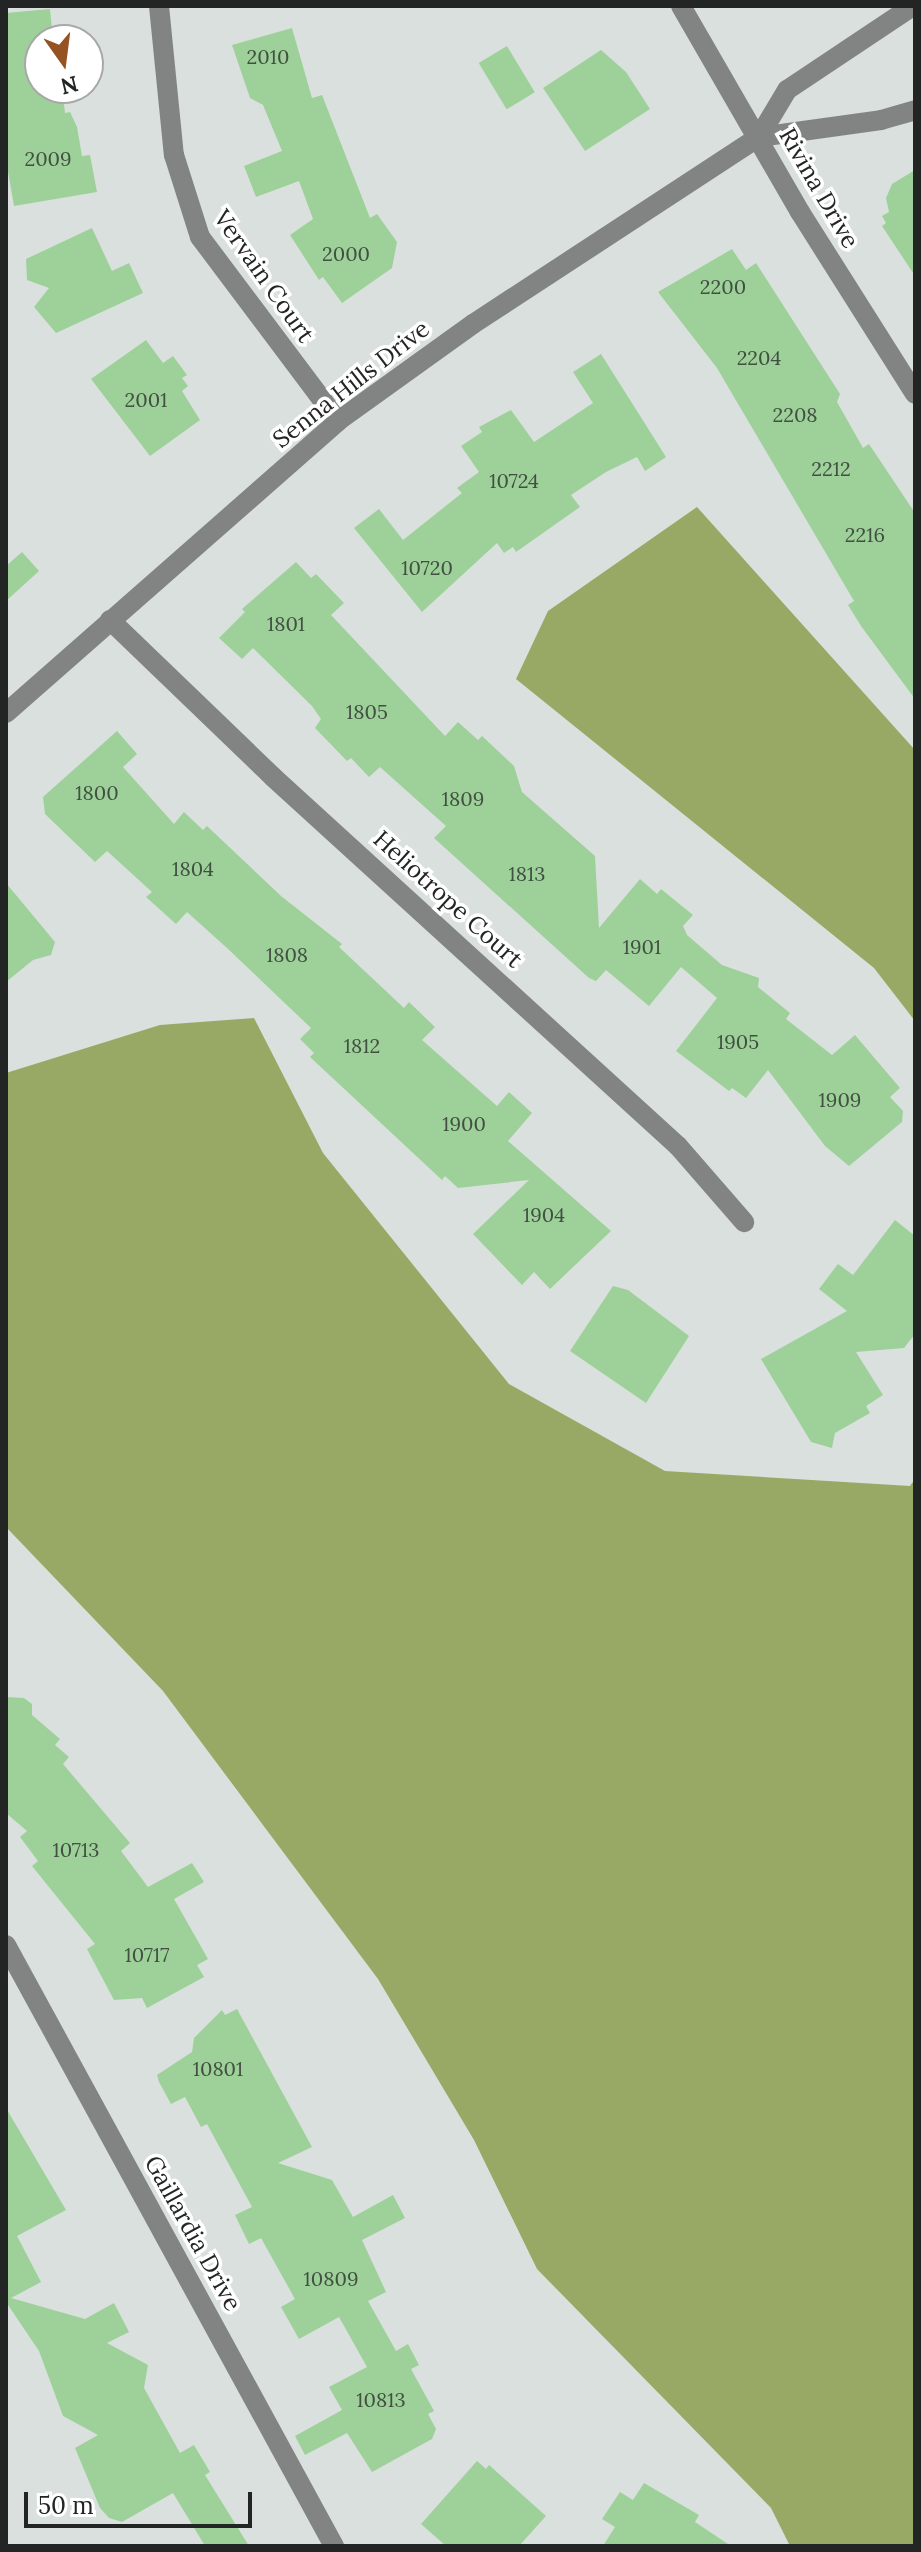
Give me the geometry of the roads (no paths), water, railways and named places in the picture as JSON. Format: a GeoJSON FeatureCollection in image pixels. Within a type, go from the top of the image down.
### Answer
{"type":"FeatureCollection","features":[{"type":"Feature","properties":{"kind":"street","name":"Vervain Court"},"geometry":{"type":"LineString","coordinates":[[159,6],[174,155],[200,237],[338,421]]}},
{"type":"Feature","properties":{"kind":"street","name":"Rivina Drive"},"geometry":{"type":"LineString","coordinates":[[681,6],[800,212],[915,394]]}},
{"type":"Feature","properties":{"kind":"street","name":"Senna Hills Drive"},"geometry":{"type":"LineString","coordinates":[[759,137],[787,90],[913,6]]}},
{"type":"Feature","properties":{"kind":"street","name":"Senna Hills Drive"},"geometry":{"type":"LineString","coordinates":[[6,713],[338,421],[473,324],[759,137],[881,120],[915,110]]}},
{"type":"Feature","properties":{"kind":"street","name":"Heliotrope Court"},"geometry":{"type":"LineString","coordinates":[[110,620],[273,777],[678,1146],[744,1222]]}},
{"type":"Feature","properties":{"kind":"street","name":"Gaillardia Drive"},"geometry":{"type":"LineString","coordinates":[[6,1945],[334,2546]]}}]}
